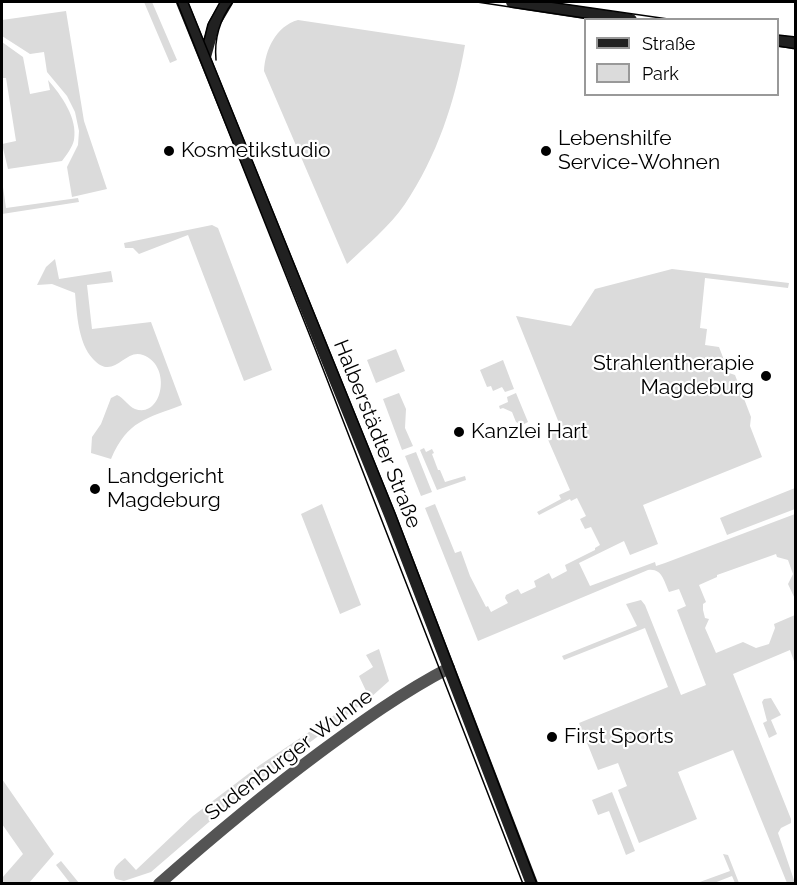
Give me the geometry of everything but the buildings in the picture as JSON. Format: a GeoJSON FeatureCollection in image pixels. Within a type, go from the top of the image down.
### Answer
{"type":"FeatureCollection","features":[{"type":"Feature","properties":{"kind":"main road","name":"Halberstädter Straße"},"geometry":{"type":"LineString","coordinates":[[182,2],[449,668],[532,884]]}},
{"type":"Feature","properties":{"kind":"main road"},"geometry":{"type":"LineString","coordinates":[[205,57],[214,24],[227,2]]}},
{"type":"Feature","properties":{"kind":"main road"},"geometry":{"type":"LineString","coordinates":[[512,2],[618,18]]}},
{"type":"Feature","properties":{"kind":"main road"},"geometry":{"type":"LineString","coordinates":[[779,41],[795,44]]}},
{"type":"Feature","properties":{"kind":"street","name":"Sudenburger Wuhne"},"geometry":{"type":"LineString","coordinates":[[159,884],[261,797],[315,756],[360,723],[449,668]]}},
{"type":"Feature","properties":{"kind":"green space"},"geometry":{"type":"Polygon","coordinates":[[[144,2],[152,2],[177,60],[170,63],[144,2]]]}},
{"type":"Feature","properties":{"kind":"green space"},"geometry":{"type":"Polygon","coordinates":[[[66,11],[84,121],[107,189],[72,197],[67,167],[78,145],[79,131],[75,112],[67,96],[47,72],[44,52],[30,54],[2,36],[2,20],[66,11]]]}},
{"type":"Feature","properties":{"kind":"green space"},"geometry":{"type":"Polygon","coordinates":[[[298,20],[465,45],[450,108],[435,148],[416,186],[405,204],[378,236],[347,264],[264,71],[269,47],[273,40],[290,23],[298,20]]]}},
{"type":"Feature","properties":{"kind":"green space"},"geometry":{"type":"Polygon","coordinates":[[[2,42],[23,57],[30,94],[50,90],[48,80],[67,107],[75,132],[71,148],[62,161],[8,169],[2,144],[16,141],[6,78],[2,78],[2,42]]]}},
{"type":"Feature","properties":{"kind":"green space"},"geometry":{"type":"Polygon","coordinates":[[[2,180],[6,208],[78,198],[79,202],[2,214],[2,180]]]}},
{"type":"Feature","properties":{"kind":"green space"},"geometry":{"type":"Polygon","coordinates":[[[212,225],[218,228],[272,370],[244,381],[188,235],[139,254],[133,248],[125,248],[124,243],[212,225]]]}},
{"type":"Feature","properties":{"kind":"green space"},"geometry":{"type":"Polygon","coordinates":[[[55,259],[59,279],[111,271],[113,282],[87,285],[92,329],[151,322],[182,405],[148,418],[131,428],[117,446],[111,459],[91,453],[92,437],[101,424],[111,398],[117,395],[135,409],[144,410],[152,406],[160,390],[161,380],[158,369],[143,355],[130,356],[107,367],[93,359],[81,337],[75,293],[52,284],[37,285],[46,267],[55,259]]]}},
{"type":"Feature","properties":{"kind":"green space"},"geometry":{"type":"Polygon","coordinates":[[[672,269],[789,283],[788,288],[705,278],[700,328],[707,329],[705,345],[719,347],[729,373],[735,375],[751,417],[750,426],[762,457],[643,505],[658,544],[630,555],[624,541],[579,563],[590,586],[655,562],[656,566],[665,563],[795,514],[795,599],[788,584],[793,574],[788,560],[777,557],[776,554],[717,575],[699,585],[706,602],[703,604],[705,618],[709,619],[705,628],[716,653],[743,642],[756,648],[769,644],[775,628],[774,624],[795,615],[795,664],[790,650],[733,674],[791,819],[791,823],[781,828],[778,833],[795,883],[787,883],[733,750],[678,772],[697,819],[639,843],[618,790],[627,786],[618,763],[598,770],[579,723],[668,687],[645,628],[564,660],[562,656],[637,626],[626,604],[641,600],[645,605],[681,695],[706,685],[677,610],[686,606],[679,589],[669,592],[659,573],[648,570],[478,641],[425,508],[435,504],[455,553],[461,551],[470,576],[491,612],[508,603],[506,595],[518,589],[521,594],[536,587],[534,581],[549,573],[552,579],[567,571],[565,565],[595,550],[600,545],[591,527],[585,529],[580,519],[586,516],[577,498],[571,501],[570,499],[539,515],[537,512],[561,499],[559,495],[570,490],[546,435],[561,428],[516,316],[571,326],[595,289],[672,269]]]}},
{"type":"Feature","properties":{"kind":"green space"},"geometry":{"type":"Polygon","coordinates":[[[396,349],[405,371],[376,383],[367,360],[396,349]]]}},
{"type":"Feature","properties":{"kind":"green space"},"geometry":{"type":"Polygon","coordinates":[[[503,360],[514,389],[505,392],[502,387],[493,391],[491,386],[487,387],[480,370],[503,360]]]}},
{"type":"Feature","properties":{"kind":"green space"},"geometry":{"type":"Polygon","coordinates":[[[399,393],[406,409],[405,428],[413,446],[402,450],[383,399],[399,393]]]}},
{"type":"Feature","properties":{"kind":"green space"},"geometry":{"type":"Polygon","coordinates":[[[516,393],[528,422],[522,425],[516,422],[512,412],[500,409],[499,406],[508,402],[507,397],[516,393]]]}},
{"type":"Feature","properties":{"kind":"green space"},"geometry":{"type":"Polygon","coordinates":[[[424,448],[426,452],[432,449],[438,470],[445,482],[465,476],[466,480],[437,490],[420,450],[424,448]]]}},
{"type":"Feature","properties":{"kind":"green space"},"geometry":{"type":"Polygon","coordinates":[[[416,452],[432,492],[421,496],[405,456],[416,452]]]}},
{"type":"Feature","properties":{"kind":"green space"},"geometry":{"type":"Polygon","coordinates":[[[795,488],[795,509],[727,535],[720,518],[795,488]]]}},
{"type":"Feature","properties":{"kind":"green space"},"geometry":{"type":"Polygon","coordinates":[[[322,504],[361,605],[340,614],[301,514],[322,504]]]}},
{"type":"Feature","properties":{"kind":"green space"},"geometry":{"type":"Polygon","coordinates":[[[379,649],[389,681],[370,698],[252,785],[151,872],[124,881],[116,879],[114,870],[125,858],[136,870],[193,816],[260,765],[367,693],[359,676],[373,667],[366,655],[379,649]]]}},
{"type":"Feature","properties":{"kind":"green space"},"geometry":{"type":"Polygon","coordinates":[[[771,698],[781,715],[771,720],[777,734],[769,738],[763,723],[767,721],[762,702],[764,699],[771,698]]]}},
{"type":"Feature","properties":{"kind":"green space"},"geometry":{"type":"Polygon","coordinates":[[[2,779],[54,854],[29,883],[2,883],[2,878],[23,854],[2,824],[2,779]]]}},
{"type":"Feature","properties":{"kind":"green space"},"geometry":{"type":"Polygon","coordinates":[[[612,792],[635,851],[626,855],[609,811],[598,815],[592,800],[612,792]]]}},
{"type":"Feature","properties":{"kind":"green space"},"geometry":{"type":"Polygon","coordinates":[[[723,854],[728,855],[739,883],[735,883],[732,876],[714,883],[697,883],[730,871],[723,854]]]}},
{"type":"Feature","properties":{"kind":"green space"},"geometry":{"type":"Polygon","coordinates":[[[61,861],[79,883],[70,883],[56,865],[61,861]]]}},
{"type":"Feature","properties":{"kind":"tram line"},"geometry":{"type":"LineString","coordinates":[[177,2],[316,351],[523,884]]}},
{"type":"Feature","properties":{"kind":"tram line"},"geometry":{"type":"LineString","coordinates":[[188,2],[395,513],[537,884]]}},
{"type":"Feature","properties":{"kind":"tram line"},"geometry":{"type":"LineString","coordinates":[[204,40],[208,24],[220,2]]}},
{"type":"Feature","properties":{"kind":"tram line"},"geometry":{"type":"LineString","coordinates":[[216,60],[219,30],[233,2]]}},
{"type":"Feature","properties":{"kind":"tram line"},"geometry":{"type":"LineString","coordinates":[[477,2],[584,18]]}},
{"type":"Feature","properties":{"kind":"tram line"},"geometry":{"type":"LineString","coordinates":[[550,2],[661,18]]}},
{"type":"Feature","properties":{"kind":"tram line"},"geometry":{"type":"LineString","coordinates":[[779,35],[796,37]]}},
{"type":"Feature","properties":{"kind":"tram line"},"geometry":{"type":"LineString","coordinates":[[779,46],[796,49]]}},
{"type":"Feature","properties":{"kind":"place","name":"Kosmetikstudio"},"geometry":{"type":"Point","coordinates":[169,151]}},
{"type":"Feature","properties":{"kind":"place","name":"Lebenshilfe Service-Wohnen"},"geometry":{"type":"Point","coordinates":[546,151]}},
{"type":"Feature","properties":{"kind":"place","name":"Strahlentherapie Magdeburg"},"geometry":{"type":"Point","coordinates":[766,376]}},
{"type":"Feature","properties":{"kind":"place","name":"Kanzlei Hart"},"geometry":{"type":"Point","coordinates":[459,432]}},
{"type":"Feature","properties":{"kind":"place","name":"Landgericht Magdeburg"},"geometry":{"type":"Point","coordinates":[95,489]}},
{"type":"Feature","properties":{"kind":"place","name":"First Sports"},"geometry":{"type":"Point","coordinates":[552,737]}}]}
